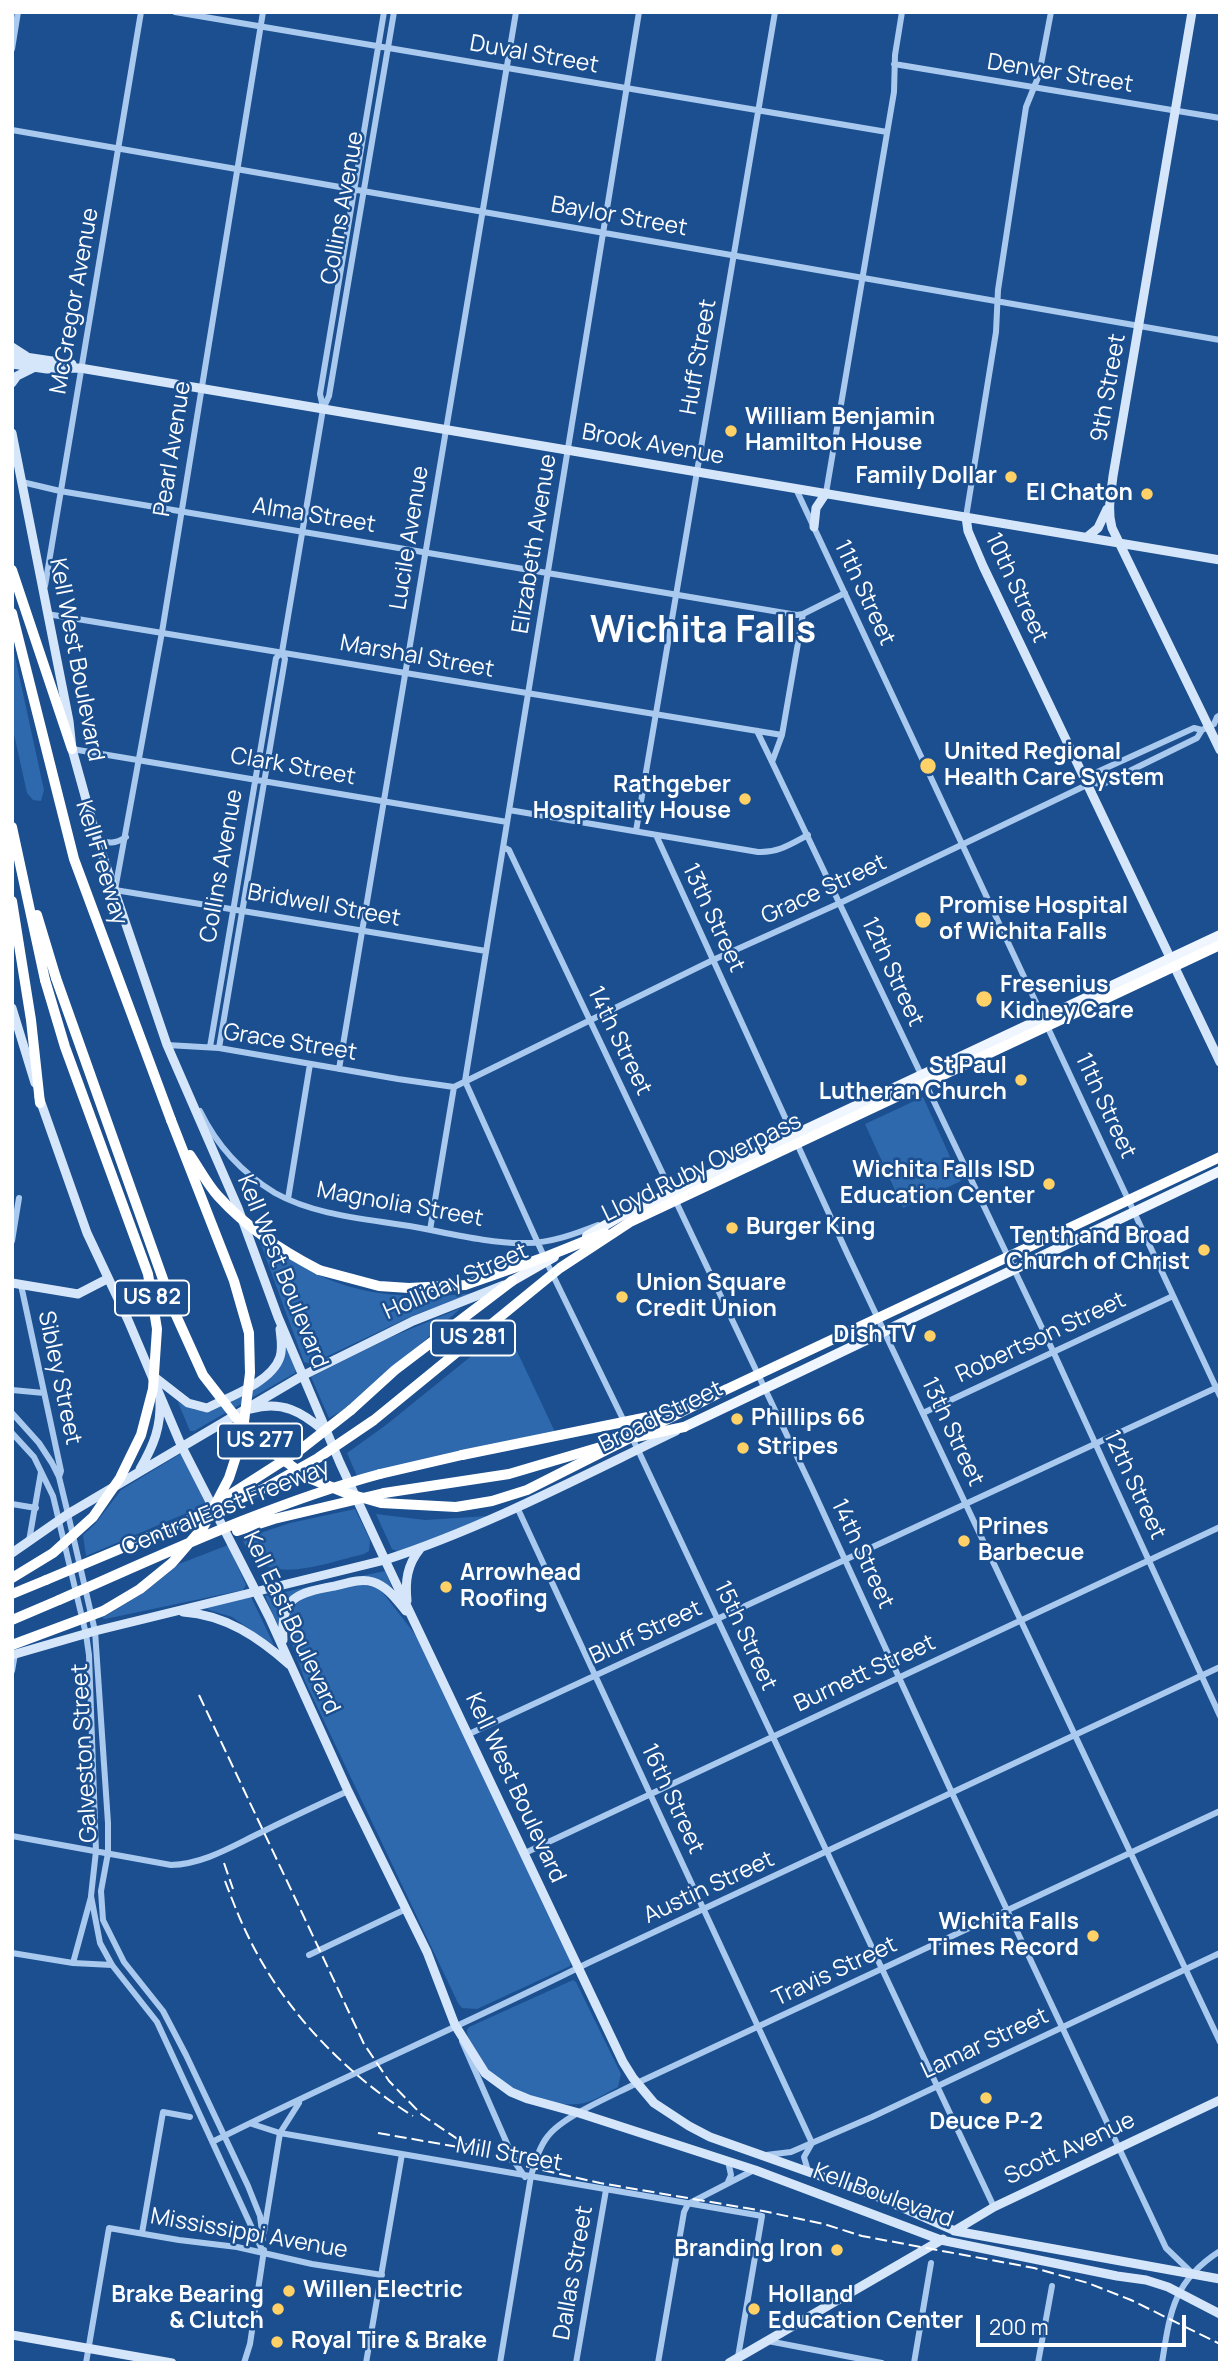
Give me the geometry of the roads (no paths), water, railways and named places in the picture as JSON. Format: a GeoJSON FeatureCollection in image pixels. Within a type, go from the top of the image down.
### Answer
{"type":"FeatureCollection","features":[{"type":"Feature","properties":{"kind":"highway"},"geometry":{"type":"LineString","coordinates":[[12,570],[72,750]]}},
{"type":"Feature","properties":{"kind":"highway","name":"Kell Freeway"},"geometry":{"type":"LineString","coordinates":[[12,613],[74,859],[171,1120]]}},
{"type":"Feature","properties":{"kind":"highway","name":"US 277"},"geometry":{"type":"LineString","coordinates":[[12,827],[51,979],[174,1313],[203,1375],[245,1429],[275,1455],[310,1478],[346,1493],[381,1503],[456,1507],[492,1501],[527,1490],[727,1389],[1220,1157]]}},
{"type":"Feature","properties":{"kind":"highway"},"geometry":{"type":"LineString","coordinates":[[12,901],[31,1020],[40,1103]]}},
{"type":"Feature","properties":{"kind":"highway","name":"Lloyd Ruby Overpass"},"geometry":{"type":"LineString","coordinates":[[318,1458],[374,1420],[542,1282],[625,1219],[1220,945]]}},
{"type":"Feature","properties":{"kind":"highway","name":"US 82"},"geometry":{"type":"LineString","coordinates":[[12,1578],[53,1553],[93,1517],[120,1478],[141,1435],[153,1389],[156,1329],[148,1274],[65,1047],[51,979]]}},
{"type":"Feature","properties":{"kind":"highway"},"geometry":{"type":"LineString","coordinates":[[171,1120],[216,1194],[241,1220],[266,1239],[319,1270],[379,1286],[409,1288],[465,1285],[548,1256],[625,1219]]}},
{"type":"Feature","properties":{"kind":"highway"},"geometry":{"type":"LineString","coordinates":[[13,1651],[103,1611],[140,1589],[172,1563],[204,1526],[229,1478],[243,1438],[250,1373],[249,1333],[234,1281],[171,1120]]}},
{"type":"Feature","properties":{"kind":"highway"},"geometry":{"type":"LineString","coordinates":[[178,1524],[243,1488],[300,1450],[395,1370],[512,1281]]}},
{"type":"Feature","properties":{"kind":"highway","name":"Central East Freeway"},"geometry":{"type":"LineString","coordinates":[[12,1620],[205,1536],[336,1486],[463,1455],[653,1416],[727,1389]]}},
{"type":"Feature","properties":{"kind":"highway"},"geometry":{"type":"LineString","coordinates":[[164,1554],[274,1518],[384,1493],[509,1474],[632,1438],[684,1427]]}},
{"type":"Feature","properties":{"kind":"highway","name":"Central East Freeway"},"geometry":{"type":"LineString","coordinates":[[12,1591],[263,1489],[318,1458]]}},
{"type":"Feature","properties":{"kind":"main road","name":"9th Street"},"geometry":{"type":"LineString","coordinates":[[1192,12],[1109,504],[1110,519],[1119,543],[1220,750]]}},
{"type":"Feature","properties":{"kind":"main road"},"geometry":{"type":"LineString","coordinates":[[12,347],[33,363],[12,383]]}},
{"type":"Feature","properties":{"kind":"main road","name":"Brook Avenue"},"geometry":{"type":"LineString","coordinates":[[12,355],[33,363]]}},
{"type":"Feature","properties":{"kind":"main road","name":"Brook Avenue"},"geometry":{"type":"LineString","coordinates":[[12,365],[33,363],[80,368],[1220,560]]}},
{"type":"Feature","properties":{"kind":"main road","name":"Kell West Boulevard"},"geometry":{"type":"LineString","coordinates":[[12,433],[69,721],[72,750],[97,839],[167,1045],[238,1208],[278,1317],[328,1435],[623,2062],[637,2083]]}},
{"type":"Feature","properties":{"kind":"main road"},"geometry":{"type":"LineString","coordinates":[[814,527],[816,508],[826,493]]}},
{"type":"Feature","properties":{"kind":"main road"},"geometry":{"type":"LineString","coordinates":[[1087,537],[1098,528],[1109,504]]}},
{"type":"Feature","properties":{"kind":"main road","name":"10th Street"},"geometry":{"type":"LineString","coordinates":[[966,517],[968,531],[983,566],[1090,784],[1220,1062]]}},
{"type":"Feature","properties":{"kind":"main road","name":"Holliday Street"},"geometry":{"type":"LineString","coordinates":[[29,1542],[68,1514],[181,1445],[302,1376],[413,1321],[512,1281],[673,1192],[1220,935]]}},
{"type":"Feature","properties":{"kind":"main road","name":"Kell East Boulevard"},"geometry":{"type":"LineString","coordinates":[[12,1008],[40,1103],[107,1279],[181,1445],[256,1590],[348,1791],[427,1952],[455,2025],[485,2073],[510,2092],[579,2113]]}},
{"type":"Feature","properties":{"kind":"main road","name":"Broad Street"},"geometry":{"type":"LineString","coordinates":[[90,1632],[385,1560],[473,1528],[1220,1171]]}},
{"type":"Feature","properties":{"kind":"main road"},"geometry":{"type":"LineString","coordinates":[[17,1284],[78,1294],[107,1279]]}},
{"type":"Feature","properties":{"kind":"main road"},"geometry":{"type":"LineString","coordinates":[[151,1373],[188,1403],[207,1409],[261,1380],[274,1370],[282,1345],[278,1317]]}},
{"type":"Feature","properties":{"kind":"main road"},"geometry":{"type":"LineString","coordinates":[[138,1472],[157,1437],[160,1426],[160,1395]]}},
{"type":"Feature","properties":{"kind":"main road"},"geometry":{"type":"LineString","coordinates":[[237,1413],[261,1406],[292,1409],[307,1416],[328,1435]]}},
{"type":"Feature","properties":{"kind":"main road"},"geometry":{"type":"LineString","coordinates":[[12,1553],[29,1542]]}},
{"type":"Feature","properties":{"kind":"main road"},"geometry":{"type":"LineString","coordinates":[[408,1606],[406,1585],[409,1569],[420,1549]]}},
{"type":"Feature","properties":{"kind":"main road"},"geometry":{"type":"LineString","coordinates":[[283,1647],[281,1623],[290,1602],[302,1592],[360,1580],[371,1581],[386,1588],[414,1620]]}},
{"type":"Feature","properties":{"kind":"main road"},"geometry":{"type":"LineString","coordinates":[[174,1611],[200,1613],[239,1627],[256,1637],[292,1668]]}},
{"type":"Feature","properties":{"kind":"main road"},"geometry":{"type":"LineString","coordinates":[[13,1651],[90,1632]]}},
{"type":"Feature","properties":{"kind":"main road","name":"Kell Boulevard"},"geometry":{"type":"LineString","coordinates":[[637,2083],[654,2103],[710,2137],[871,2194],[955,2231],[1220,2278]]}},
{"type":"Feature","properties":{"kind":"main road","name":"Scott Avenue"},"geometry":{"type":"LineString","coordinates":[[735,2361],[994,2207],[1220,2100]]}},
{"type":"Feature","properties":{"kind":"main road","name":"Kell Boulevard"},"geometry":{"type":"LineString","coordinates":[[579,2113],[755,2170],[941,2240],[1146,2280],[1220,2315]]}},
{"type":"Feature","properties":{"kind":"main road"},"geometry":{"type":"LineString","coordinates":[[12,2335],[172,2363]]}},
{"type":"Feature","properties":{"kind":"street"},"geometry":{"type":"LineString","coordinates":[[12,49],[18,12]]}},
{"type":"Feature","properties":{"kind":"street","name":"McGregor Avenue"},"geometry":{"type":"LineString","coordinates":[[43,595],[141,12]]}},
{"type":"Feature","properties":{"kind":"street","name":"Duval Street"},"geometry":{"type":"LineString","coordinates":[[175,12],[887,132]]}},
{"type":"Feature","properties":{"kind":"street","name":"Pearl Avenue"},"geometry":{"type":"LineString","coordinates":[[115,890],[162,632],[263,12]]}},
{"type":"Feature","properties":{"kind":"street","name":"Collins Avenue"},"geometry":{"type":"LineString","coordinates":[[323,409],[320,394],[384,12]]}},
{"type":"Feature","properties":{"kind":"street","name":"Collins Avenue"},"geometry":{"type":"LineString","coordinates":[[219,1048],[285,659],[282,652],[302,532],[323,409],[329,396],[394,12]]}},
{"type":"Feature","properties":{"kind":"street","name":"Lucile Avenue"},"geometry":{"type":"LineString","coordinates":[[339,1069],[516,12]]}},
{"type":"Feature","properties":{"kind":"street","name":"Elizabeth Avenue"},"geometry":{"type":"LineString","coordinates":[[465,1081],[639,12]]}},
{"type":"Feature","properties":{"kind":"street","name":"Huff Street"},"geometry":{"type":"LineString","coordinates":[[636,831],[775,12]]}},
{"type":"Feature","properties":{"kind":"street"},"geometry":{"type":"LineString","coordinates":[[826,493],[894,92],[894,64],[902,12]]}},
{"type":"Feature","properties":{"kind":"street","name":"10th Street"},"geometry":{"type":"LineString","coordinates":[[966,517],[996,332],[998,290],[1026,107],[1039,75],[1051,12]]}},
{"type":"Feature","properties":{"kind":"street","name":"Denver Street"},"geometry":{"type":"LineString","coordinates":[[894,64],[1220,118]]}},
{"type":"Feature","properties":{"kind":"street","name":"Baylor Street"},"geometry":{"type":"LineString","coordinates":[[12,130],[1220,340]]}},
{"type":"Feature","properties":{"kind":"street","name":"Alma Street"},"geometry":{"type":"LineString","coordinates":[[22,482],[181,512],[803,614]]}},
{"type":"Feature","properties":{"kind":"street","name":"11th Street"},"geometry":{"type":"LineString","coordinates":[[796,489],[1220,1396]]}},
{"type":"Feature","properties":{"kind":"street"},"geometry":{"type":"LineString","coordinates":[[772,762],[782,735],[803,614],[845,593]]}},
{"type":"Feature","properties":{"kind":"street","name":"Marshal Street"},"geometry":{"type":"LineString","coordinates":[[47,614],[782,735]]}},
{"type":"Feature","properties":{"kind":"street","name":"Collins Avenue"},"geometry":{"type":"LineString","coordinates":[[210,1047],[276,658],[282,652]]}},
{"type":"Feature","properties":{"kind":"street","name":"Grace Street"},"geometry":{"type":"LineString","coordinates":[[167,1045],[219,1048],[454,1087],[713,960],[1090,784],[1101,785],[1197,738],[1220,716]]}},
{"type":"Feature","properties":{"kind":"street","name":"Grace Street"},"geometry":{"type":"LineString","coordinates":[[1090,784],[1095,773],[1194,728],[1211,727]]}},
{"type":"Feature","properties":{"kind":"street","name":"12th Street"},"geometry":{"type":"LineString","coordinates":[[757,732],[1053,1351],[1220,1716]]}},
{"type":"Feature","properties":{"kind":"street","name":"Clark Street"},"geometry":{"type":"LineString","coordinates":[[72,750],[507,822]]}},
{"type":"Feature","properties":{"kind":"street"},"geometry":{"type":"LineString","coordinates":[[509,810],[769,853],[808,835]]}},
{"type":"Feature","properties":{"kind":"street","name":"13th Street"},"geometry":{"type":"LineString","coordinates":[[656,835],[923,1413],[1220,2042]]}},
{"type":"Feature","properties":{"kind":"street"},"geometry":{"type":"LineString","coordinates":[[97,839],[117,843],[126,837]]}},
{"type":"Feature","properties":{"kind":"street","name":"14th Street"},"geometry":{"type":"LineString","coordinates":[[503,847],[509,850],[588,1020],[673,1192],[1166,2248],[1192,2273]]}},
{"type":"Feature","properties":{"kind":"street","name":"Bridwell Street"},"geometry":{"type":"LineString","coordinates":[[115,890],[486,951]]}},
{"type":"Feature","properties":{"kind":"street","name":"Magnolia Street"},"geometry":{"type":"LineString","coordinates":[[167,1045],[220,1146],[237,1165],[273,1192],[288,1199],[312,1208],[430,1230],[523,1243],[571,1236],[625,1219]]}},
{"type":"Feature","properties":{"kind":"street"},"geometry":{"type":"LineString","coordinates":[[288,1199],[310,1064]]}},
{"type":"Feature","properties":{"kind":"street","name":"15th Street"},"geometry":{"type":"LineString","coordinates":[[465,1081],[546,1261],[774,1737],[994,2207]]}},
{"type":"Feature","properties":{"kind":"street"},"geometry":{"type":"LineString","coordinates":[[430,1230],[454,1087]]}},
{"type":"Feature","properties":{"kind":"street"},"geometry":{"type":"LineString","coordinates":[[12,1241],[19,1198]]}},
{"type":"Feature","properties":{"kind":"street","name":"Sibley Street"},"geometry":{"type":"LineString","coordinates":[[17,1284],[61,1471],[59,1477]]}},
{"type":"Feature","properties":{"kind":"street","name":"Robertson Street"},"geometry":{"type":"LineString","coordinates":[[923,1413],[1173,1296]]}},
{"type":"Feature","properties":{"kind":"street","name":"Bluff Street"},"geometry":{"type":"LineString","coordinates":[[469,1734],[1218,1387]]}},
{"type":"Feature","properties":{"kind":"street"},"geometry":{"type":"LineString","coordinates":[[12,1390],[44,1393]]}},
{"type":"Feature","properties":{"kind":"street","name":"Galveston Street"},"geometry":{"type":"LineString","coordinates":[[12,1413],[39,1443],[59,1477],[90,1632],[108,1823],[108,1853],[101,1891],[103,1920],[124,1962],[163,2011],[225,2136],[260,2216],[264,2254],[250,2343],[244,2363]]}},
{"type":"Feature","properties":{"kind":"street","name":"Galveston Street"},"geometry":{"type":"LineString","coordinates":[[12,1433],[34,1457],[53,1496],[90,1632],[96,1851],[91,1896],[100,1943],[112,1965],[157,2022],[264,2254]]}},
{"type":"Feature","properties":{"kind":"street"},"geometry":{"type":"LineString","coordinates":[[29,1542],[41,1470]]}},
{"type":"Feature","properties":{"kind":"street"},"geometry":{"type":"LineString","coordinates":[[12,1504],[36,1508]]}},
{"type":"Feature","properties":{"kind":"street","name":"16th Street"},"geometry":{"type":"LineString","coordinates":[[517,1507],[812,2143]]}},
{"type":"Feature","properties":{"kind":"street","name":"Burnett Street"},"geometry":{"type":"LineString","coordinates":[[525,1853],[1220,1527]]}},
{"type":"Feature","properties":{"kind":"street"},"geometry":{"type":"LineString","coordinates":[[12,1671],[13,1651]]}},
{"type":"Feature","properties":{"kind":"street","name":"Austin Street"},"geometry":{"type":"LineString","coordinates":[[214,2141],[455,2025],[500,2007],[1220,1667]]}},
{"type":"Feature","properties":{"kind":"street"},"geometry":{"type":"LineString","coordinates":[[12,1836],[171,1865],[191,1863],[229,1848],[348,1791]]}},
{"type":"Feature","properties":{"kind":"street","name":"Travis Street"},"geometry":{"type":"LineString","coordinates":[[527,2176],[548,2136],[579,2113],[637,2083],[1220,1811]]}},
{"type":"Feature","properties":{"kind":"street"},"geometry":{"type":"LineString","coordinates":[[73,1963],[91,1896]]}},
{"type":"Feature","properties":{"kind":"street"},"geometry":{"type":"LineString","coordinates":[[309,1955],[406,1909]]}},
{"type":"Feature","properties":{"kind":"street"},"geometry":{"type":"LineString","coordinates":[[12,1953],[73,1963],[112,1965]]}},
{"type":"Feature","properties":{"kind":"street","name":"Lamar Street"},"geometry":{"type":"LineString","coordinates":[[761,2155],[791,2152],[812,2143],[1220,1953]]}},
{"type":"Feature","properties":{"kind":"street"},"geometry":{"type":"LineString","coordinates":[[455,2025],[516,2164],[527,2176],[529,2192],[500,2363]]}},
{"type":"Feature","properties":{"kind":"street","name":"Galveston Street"},"geometry":{"type":"LineString","coordinates":[[263,2239],[280,2133],[300,2101]]}},
{"type":"Feature","properties":{"kind":"street"},"geometry":{"type":"LineString","coordinates":[[142,2233],[163,2112],[190,2117]]}},
{"type":"Feature","properties":{"kind":"street","name":"Mill Street"},"geometry":{"type":"LineString","coordinates":[[252,2124],[280,2133],[762,2217],[735,2361]]}},
{"type":"Feature","properties":{"kind":"street"},"geometry":{"type":"LineString","coordinates":[[808,2171],[804,2157],[812,2143]]}},
{"type":"Feature","properties":{"kind":"street"},"geometry":{"type":"LineString","coordinates":[[366,2363],[402,2154]]}},
{"type":"Feature","properties":{"kind":"street"},"geometry":{"type":"LineString","coordinates":[[727,2183],[732,2175],[728,2161]]}},
{"type":"Feature","properties":{"kind":"street"},"geometry":{"type":"LineString","coordinates":[[658,2363],[684,2212],[688,2204],[755,2170]]}},
{"type":"Feature","properties":{"kind":"street","name":"Dallas Street"},"geometry":{"type":"LineString","coordinates":[[576,2363],[606,2190]]}},
{"type":"Feature","properties":{"kind":"street","name":"Mississippi Avenue"},"geometry":{"type":"LineString","coordinates":[[89,2348],[110,2228],[382,2275]]}},
{"type":"Feature","properties":{"kind":"street"},"geometry":{"type":"LineString","coordinates":[[1162,2363],[1172,2306],[1192,2273],[1220,2251]]}},
{"type":"Feature","properties":{"kind":"street"},"geometry":{"type":"LineString","coordinates":[[914,2363],[931,2263]]}},
{"type":"Feature","properties":{"kind":"street"},"geometry":{"type":"LineString","coordinates":[[1038,2363],[1052,2286]]}},
{"type":"Feature","properties":{"kind":"street"},"geometry":{"type":"LineString","coordinates":[[768,2341],[882,2363]]}},
{"type":"Feature","properties":{"kind":"street"},"geometry":{"type":"LineString","coordinates":[[86,2363],[89,2348]]}},
{"type":"Feature","properties":{"kind":"railway"},"geometry":{"type":"LineString","coordinates":[[199,1695],[364,2044],[389,2081],[422,2115],[465,2144],[516,2164],[600,2183],[763,2211],[824,2224],[862,2236],[1034,2268],[1088,2283],[1131,2300],[1220,2344]]}},
{"type":"Feature","properties":{"kind":"railway"},"geometry":{"type":"LineString","coordinates":[[224,1863],[233,1889]]}},
{"type":"Feature","properties":{"kind":"railway"},"geometry":{"type":"LineString","coordinates":[[225,1881],[262,1963],[297,2014],[363,2080],[413,2116]]}},
{"type":"Feature","properties":{"kind":"railway"},"geometry":{"type":"LineString","coordinates":[[378,2133],[464,2148]]}},
{"type":"Feature","properties":{"kind":"place","name":"William Benjamin Hamilton House"},"geometry":{"type":"Point","coordinates":[731,431]}},
{"type":"Feature","properties":{"kind":"place","name":"Family Dollar"},"geometry":{"type":"Point","coordinates":[1011,477]}},
{"type":"Feature","properties":{"kind":"place","name":"El Chaton"},"geometry":{"type":"Point","coordinates":[1147,494]}},
{"type":"Feature","properties":{"kind":"place","name":"United Regional Health Care System"},"geometry":{"type":"Point","coordinates":[928,766]}},
{"type":"Feature","properties":{"kind":"place","name":"Rathgeber Hospitality House"},"geometry":{"type":"Point","coordinates":[745,799]}},
{"type":"Feature","properties":{"kind":"place","name":"Promise Hospital of Wichita Falls"},"geometry":{"type":"Point","coordinates":[923,920]}},
{"type":"Feature","properties":{"kind":"place","name":"Fresenius Kidney Care"},"geometry":{"type":"Point","coordinates":[984,999]}},
{"type":"Feature","properties":{"kind":"place","name":"St Paul Lutheran Church"},"geometry":{"type":"Point","coordinates":[1021,1080]}},
{"type":"Feature","properties":{"kind":"place","name":"Wichita Falls ISD Education Center"},"geometry":{"type":"Point","coordinates":[1049,1184]}},
{"type":"Feature","properties":{"kind":"place","name":"Burger King"},"geometry":{"type":"Point","coordinates":[732,1228]}},
{"type":"Feature","properties":{"kind":"place","name":"Tenth and Broad Church of Christ"},"geometry":{"type":"Point","coordinates":[1204,1250]}},
{"type":"Feature","properties":{"kind":"place","name":"Union Square Credit Union"},"geometry":{"type":"Point","coordinates":[622,1297]}},
{"type":"Feature","properties":{"kind":"place","name":"Dish TV"},"geometry":{"type":"Point","coordinates":[930,1336]}},
{"type":"Feature","properties":{"kind":"place","name":"Phillips 66"},"geometry":{"type":"Point","coordinates":[737,1419]}},
{"type":"Feature","properties":{"kind":"place","name":"Stripes"},"geometry":{"type":"Point","coordinates":[743,1448]}},
{"type":"Feature","properties":{"kind":"place","name":"Prines Barbecue"},"geometry":{"type":"Point","coordinates":[964,1541]}},
{"type":"Feature","properties":{"kind":"place","name":"Arrowhead Roofing"},"geometry":{"type":"Point","coordinates":[446,1587]}},
{"type":"Feature","properties":{"kind":"place","name":"Wichita Falls Times Record"},"geometry":{"type":"Point","coordinates":[1093,1936]}},
{"type":"Feature","properties":{"kind":"place","name":"Deuce P-2"},"geometry":{"type":"Point","coordinates":[986,2098]}},
{"type":"Feature","properties":{"kind":"place","name":"Branding Iron"},"geometry":{"type":"Point","coordinates":[837,2250]}},
{"type":"Feature","properties":{"kind":"place","name":"Willen Electric"},"geometry":{"type":"Point","coordinates":[289,2291]}},
{"type":"Feature","properties":{"kind":"place","name":"Brake Bearing & Clutch"},"geometry":{"type":"Point","coordinates":[278,2309]}},
{"type":"Feature","properties":{"kind":"place","name":"Holland Education Center"},"geometry":{"type":"Point","coordinates":[754,2309]}},
{"type":"Feature","properties":{"kind":"place","name":"Royal Tire & Brake"},"geometry":{"type":"Point","coordinates":[277,2342]}},
{"type":"Feature","properties":{"kind":"district","name":"Wichita Falls"},"geometry":{"type":"Point","coordinates":[703,632]}}]}
